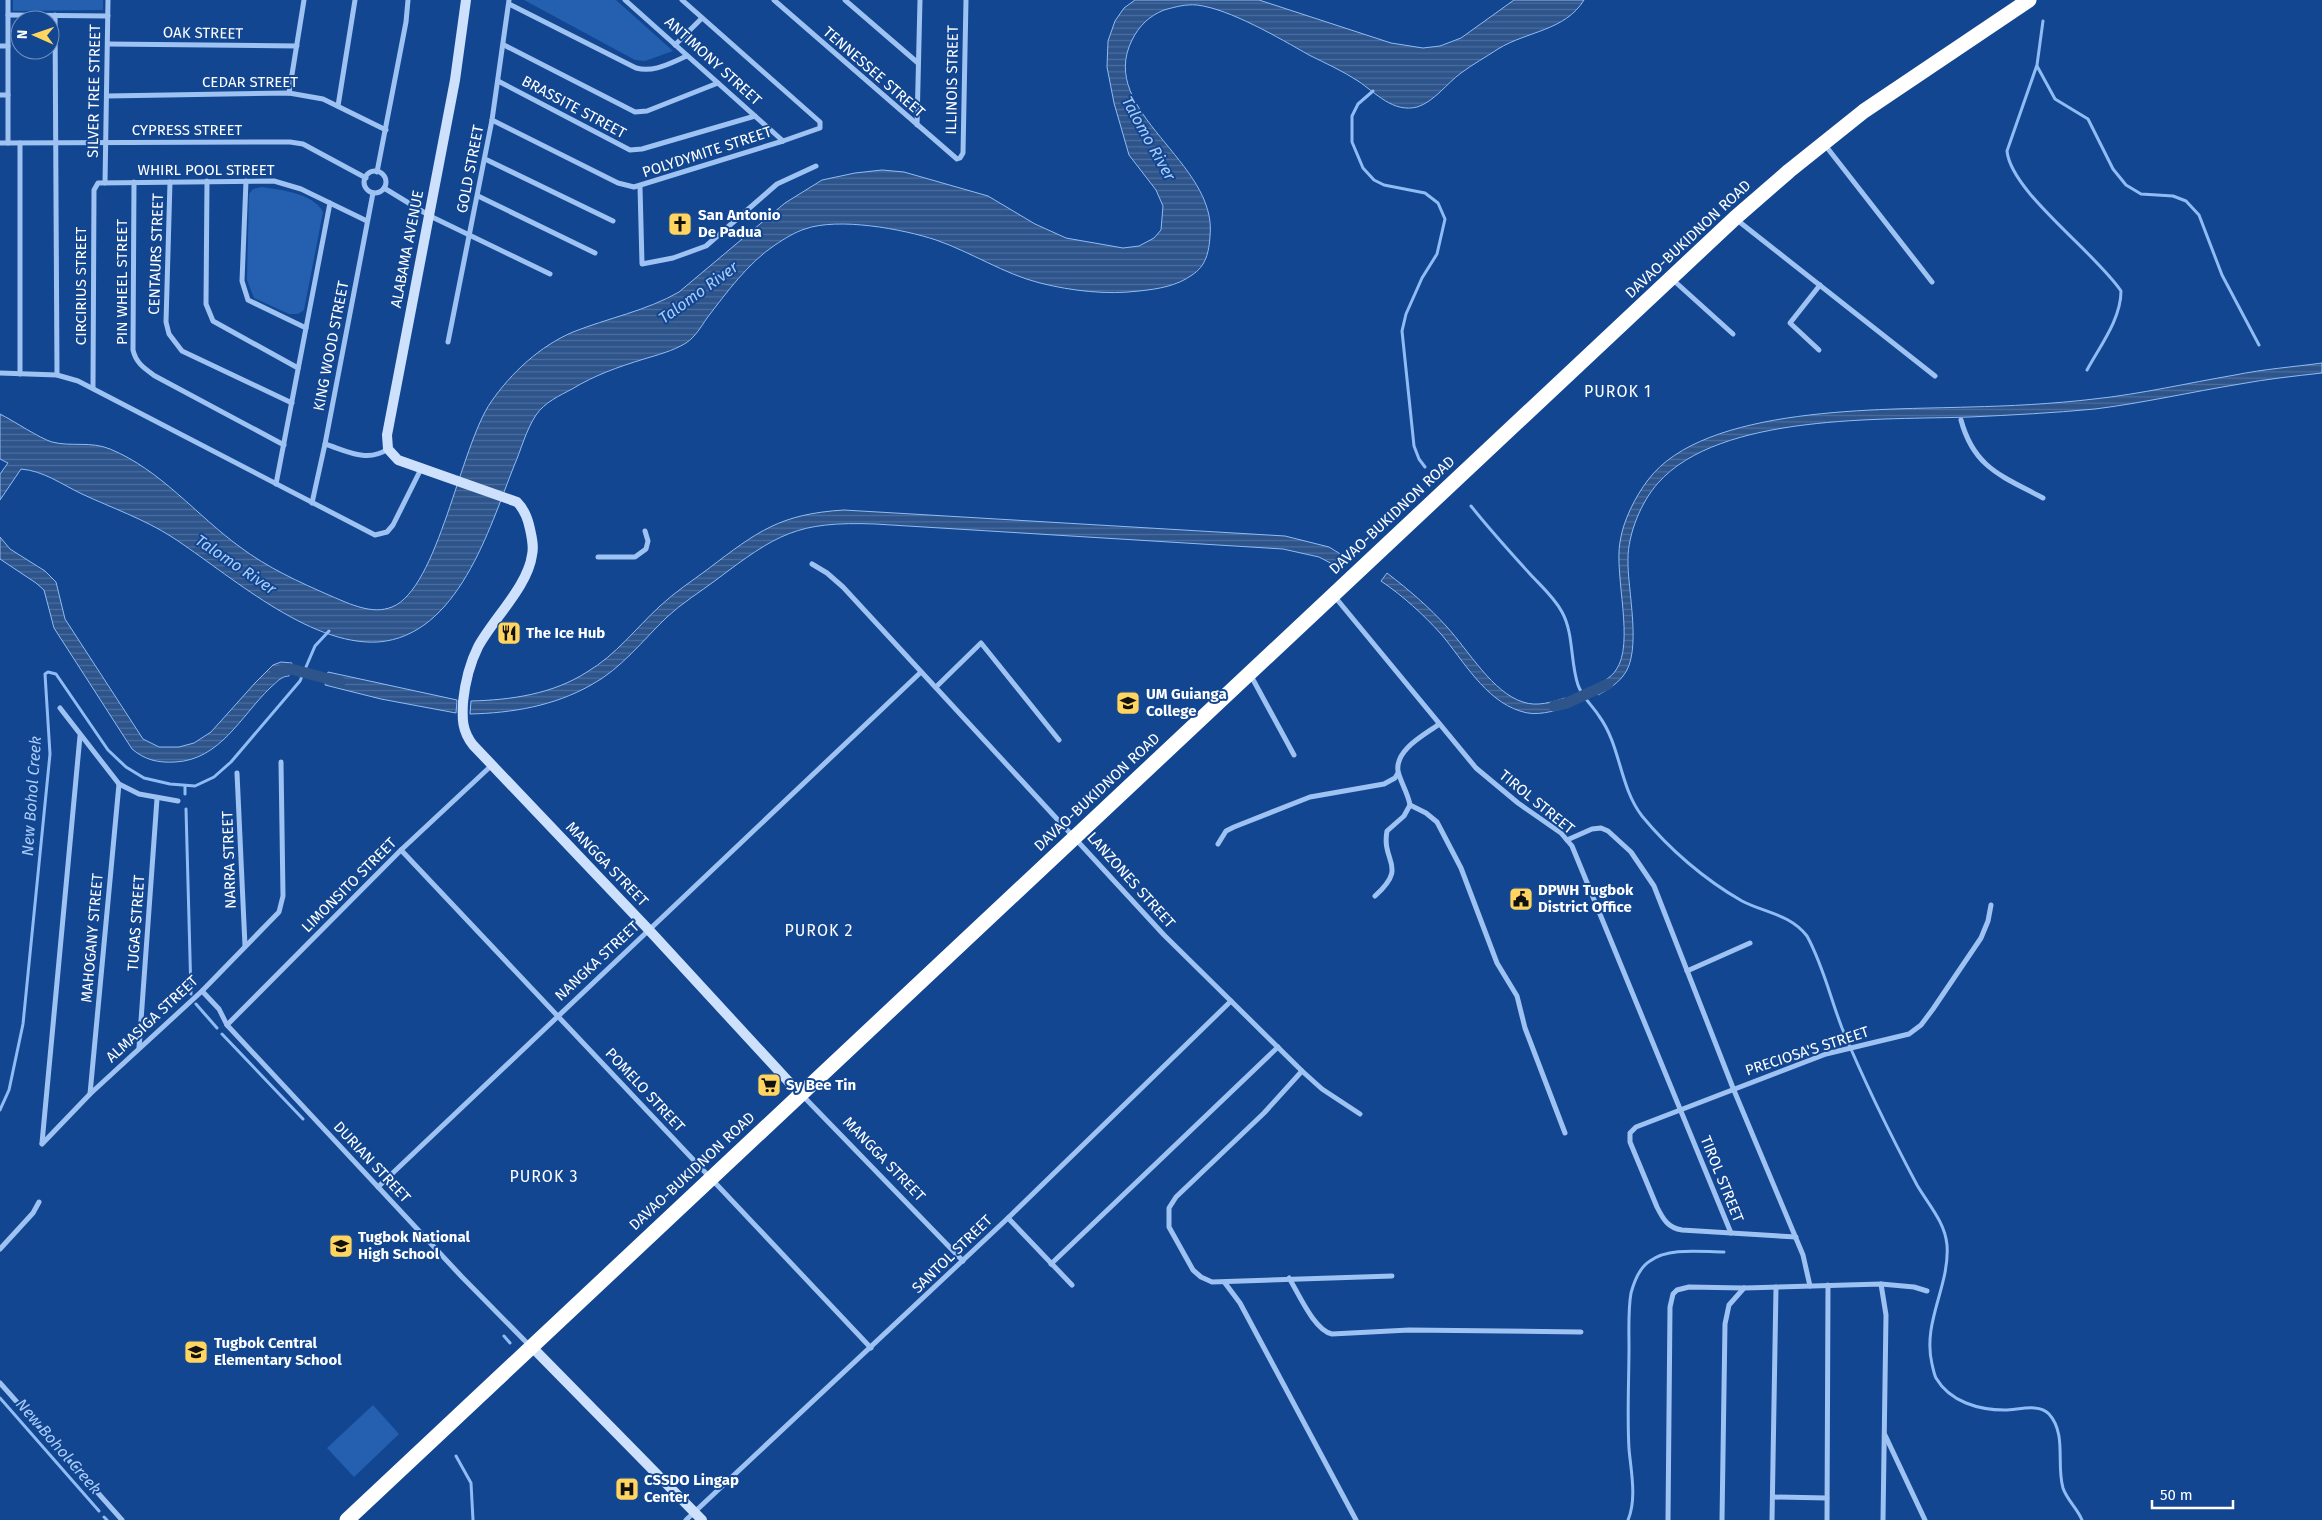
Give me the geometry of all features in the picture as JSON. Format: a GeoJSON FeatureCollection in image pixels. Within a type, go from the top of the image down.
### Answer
{"type":"FeatureCollection","features":[{"type":"Feature","properties":{"kind":"highway","name":"DAVAO-BUKIDNON ROAD"},"geometry":{"type":"LineString","coordinates":[[347,1520],[1735,218],[1864,111],[2029,0]]}},
{"type":"Feature","properties":{"kind":"street"},"geometry":{"type":"LineString","coordinates":[[8,0],[8,143]]}},
{"type":"Feature","properties":{"kind":"street","name":"SILVER TREE STREET"},"geometry":{"type":"LineString","coordinates":[[105,183],[108,0]]}},
{"type":"Feature","properties":{"kind":"street"},"geometry":{"type":"LineString","coordinates":[[289,93],[304,0]]}},
{"type":"Feature","properties":{"kind":"street"},"geometry":{"type":"LineString","coordinates":[[338,106],[355,0]]}},
{"type":"Feature","properties":{"kind":"street"},"geometry":{"type":"LineString","coordinates":[[378,172],[406,22],[408,0]]}},
{"type":"Feature","properties":{"kind":"street","name":"ALABAMA AVENUE"},"geometry":{"type":"LineString","coordinates":[[388,449],[389,415],[430,216],[455,80],[466,0]]}},
{"type":"Feature","properties":{"kind":"street","name":"ANTIMONY STREET"},"geometry":{"type":"LineString","coordinates":[[625,0],[783,141]]}},
{"type":"Feature","properties":{"kind":"street"},"geometry":{"type":"LineString","coordinates":[[675,45],[702,18],[682,0]]}},
{"type":"Feature","properties":{"kind":"street","name":"TENNESSEE STREET"},"geometry":{"type":"LineString","coordinates":[[774,0],[954,158],[960,158]]}},
{"type":"Feature","properties":{"kind":"street"},"geometry":{"type":"LineString","coordinates":[[845,0],[918,63]]}},
{"type":"Feature","properties":{"kind":"street","name":"ILLINOIS STREET"},"geometry":{"type":"LineString","coordinates":[[960,158],[963,153],[966,0]]}},
{"type":"Feature","properties":{"kind":"street"},"geometry":{"type":"LineString","coordinates":[[917,125],[919,1]]}},
{"type":"Feature","properties":{"kind":"street"},"geometry":{"type":"LineString","coordinates":[[509,2],[636,68],[648,70],[657,68],[687,56]]}},
{"type":"Feature","properties":{"kind":"street","name":"GOLD STREET"},"geometry":{"type":"LineString","coordinates":[[448,342],[492,120],[509,2]]}},
{"type":"Feature","properties":{"kind":"street"},"geometry":{"type":"LineString","coordinates":[[60,15],[108,16]]}},
{"type":"Feature","properties":{"kind":"street","name":"POLYDYMITE STREET"},"geometry":{"type":"LineString","coordinates":[[492,120],[627,187],[640,187],[783,141],[818,129],[821,126],[820,122],[702,18]]}},
{"type":"Feature","properties":{"kind":"street","name":"OAK STREET"},"geometry":{"type":"LineString","coordinates":[[108,44],[297,46]]}},
{"type":"Feature","properties":{"kind":"street"},"geometry":{"type":"LineString","coordinates":[[504,45],[635,112],[647,111],[718,83]]}},
{"type":"Feature","properties":{"kind":"street"},"geometry":{"type":"LineString","coordinates":[[0,46],[8,46]]}},
{"type":"Feature","properties":{"kind":"street"},"geometry":{"type":"LineString","coordinates":[[55,60],[57,375]]}},
{"type":"Feature","properties":{"kind":"street","name":"BRASSITE STREET"},"geometry":{"type":"LineString","coordinates":[[498,81],[630,150],[642,149],[755,116]]}},
{"type":"Feature","properties":{"kind":"street","name":"CEDAR STREET"},"geometry":{"type":"LineString","coordinates":[[107,96],[289,93],[316,98],[338,106],[386,130]]}},
{"type":"Feature","properties":{"kind":"street"},"geometry":{"type":"LineString","coordinates":[[0,95],[8,95]]}},
{"type":"Feature","properties":{"kind":"street","name":"CYPRESS STREET"},"geometry":{"type":"LineString","coordinates":[[0,143],[298,142],[366,178]]}},
{"type":"Feature","properties":{"kind":"street"},"geometry":{"type":"LineString","coordinates":[[20,143],[20,374]]}},
{"type":"Feature","properties":{"kind":"street"},"geometry":{"type":"LineString","coordinates":[[1824,143],[1932,282]]}},
{"type":"Feature","properties":{"kind":"street"},"geometry":{"type":"LineString","coordinates":[[485,159],[613,221]]}},
{"type":"Feature","properties":{"kind":"street"},"geometry":{"type":"LineString","coordinates":[[640,187],[642,264],[673,258],[706,246],[777,184],[816,166]]}},
{"type":"Feature","properties":{"kind":"street"},"geometry":{"type":"LineString","coordinates":[[378,172],[385,178],[384,188],[379,192],[373,193],[365,186],[366,178],[369,173],[378,172]]}},
{"type":"Feature","properties":{"kind":"street"},"geometry":{"type":"LineString","coordinates":[[246,181],[242,282],[245,296],[254,304],[306,328]]}},
{"type":"Feature","properties":{"kind":"street","name":"WHIRL POOL STREET"},"geometry":{"type":"LineString","coordinates":[[96,185],[134,182],[246,181],[285,183],[368,222]]}},
{"type":"Feature","properties":{"kind":"street","name":"PIN WHEEL STREET"},"geometry":{"type":"LineString","coordinates":[[134,182],[133,350],[136,359],[142,367],[155,376],[284,445]]}},
{"type":"Feature","properties":{"kind":"street","name":"CENTAURS STREET"},"geometry":{"type":"LineString","coordinates":[[170,182],[166,322],[169,334],[182,351],[292,403]]}},
{"type":"Feature","properties":{"kind":"street"},"geometry":{"type":"LineString","coordinates":[[207,182],[206,304],[210,317],[221,327],[298,368]]}},
{"type":"Feature","properties":{"kind":"street","name":"CIRCIRIUS STREET"},"geometry":{"type":"LineString","coordinates":[[93,388],[96,185]]}},
{"type":"Feature","properties":{"kind":"street"},"geometry":{"type":"LineString","coordinates":[[384,188],[430,216],[550,274]]}},
{"type":"Feature","properties":{"kind":"street","name":"KING WOOD STREET"},"geometry":{"type":"LineString","coordinates":[[312,502],[325,444],[373,193]]}},
{"type":"Feature","properties":{"kind":"street"},"geometry":{"type":"LineString","coordinates":[[478,196],[595,253]]}},
{"type":"Feature","properties":{"kind":"street"},"geometry":{"type":"LineString","coordinates":[[276,484],[330,203]]}},
{"type":"Feature","properties":{"kind":"street"},"geometry":{"type":"LineString","coordinates":[[1735,218],[1934,376]]}},
{"type":"Feature","properties":{"kind":"street"},"geometry":{"type":"LineString","coordinates":[[1671,277],[1732,334]]}},
{"type":"Feature","properties":{"kind":"street"},"geometry":{"type":"LineString","coordinates":[[1819,350],[1790,323],[1820,285]]}},
{"type":"Feature","properties":{"kind":"street"},"geometry":{"type":"LineString","coordinates":[[0,373],[57,375],[93,388],[371,533],[383,534],[393,525],[421,469],[398,460],[388,449],[375,456],[367,457],[325,444]]}},
{"type":"Feature","properties":{"kind":"street"},"geometry":{"type":"LineString","coordinates":[[1961,420],[1966,440],[1977,458],[1998,473],[2043,498]]}},
{"type":"Feature","properties":{"kind":"street","name":"MANGGA STREET"},"geometry":{"type":"LineString","coordinates":[[421,469],[513,500],[521,506],[527,518],[532,542],[532,557],[516,590],[477,649],[467,675],[462,720],[465,733],[492,765],[649,930],[800,1094],[962,1261]]}},
{"type":"Feature","properties":{"kind":"street"},"geometry":{"type":"LineString","coordinates":[[598,557],[635,557],[646,549],[648,541],[645,531]]}},
{"type":"Feature","properties":{"kind":"street","name":"LANZONES STREET"},"geometry":{"type":"LineString","coordinates":[[812,564],[827,573],[843,587],[1164,935],[1322,1089],[1360,1114]]}},
{"type":"Feature","properties":{"kind":"street","name":"TIROL STREET"},"geometry":{"type":"LineString","coordinates":[[1333,594],[1438,725],[1486,777],[1567,840],[1576,855],[1731,1233]]}},
{"type":"Feature","properties":{"kind":"street"},"geometry":{"type":"LineString","coordinates":[[936,687],[981,644],[1059,740]]}},
{"type":"Feature","properties":{"kind":"street","name":"NANGKA STREET"},"geometry":{"type":"LineString","coordinates":[[378,1187],[921,672]]}},
{"type":"Feature","properties":{"kind":"street"},"geometry":{"type":"LineString","coordinates":[[1250,673],[1294,755]]}},
{"type":"Feature","properties":{"kind":"street"},"geometry":{"type":"LineString","coordinates":[[60,708],[119,784],[139,794],[178,802]]}},
{"type":"Feature","properties":{"kind":"street"},"geometry":{"type":"LineString","coordinates":[[1374,896],[1390,880],[1392,873],[1392,864],[1386,842],[1387,831],[1404,816],[1410,805],[1406,789],[1398,773],[1398,764],[1405,751],[1438,725]]}},
{"type":"Feature","properties":{"kind":"street","name":"ALMASIGA STREET"},"geometry":{"type":"LineString","coordinates":[[80,736],[42,1144],[90,1094],[202,991],[278,912],[283,896],[282,762]]}},
{"type":"Feature","properties":{"kind":"street","name":"LIMONSITO STREET"},"geometry":{"type":"LineString","coordinates":[[226,1025],[401,850],[492,765]]}},
{"type":"Feature","properties":{"kind":"street","name":"NARRA STREET"},"geometry":{"type":"LineString","coordinates":[[238,773],[244,946]]}},
{"type":"Feature","properties":{"kind":"street"},"geometry":{"type":"LineString","coordinates":[[1218,844],[1226,832],[1234,827],[1310,798],[1384,784],[1395,778],[1398,773]]}},
{"type":"Feature","properties":{"kind":"street","name":"MAHOGANY STREET"},"geometry":{"type":"LineString","coordinates":[[90,1094],[119,784]]}},
{"type":"Feature","properties":{"kind":"street","name":"TUGAS STREET"},"geometry":{"type":"LineString","coordinates":[[139,1049],[157,799]]}},
{"type":"Feature","properties":{"kind":"street"},"geometry":{"type":"LineString","coordinates":[[1410,805],[1426,813],[1437,822],[1460,868],[1497,963],[1516,996],[1565,1133]]}},
{"type":"Feature","properties":{"kind":"street"},"geometry":{"type":"LineString","coordinates":[[1567,840],[1584,831],[1601,828],[1616,837],[1631,852],[1654,886],[1734,1088],[1796,1237],[1807,1268],[1810,1286]]}},
{"type":"Feature","properties":{"kind":"street","name":"POMELO STREET"},"geometry":{"type":"LineString","coordinates":[[401,850],[871,1348]]}},
{"type":"Feature","properties":{"kind":"street","name":"PRECIOSA'S STREET"},"geometry":{"type":"LineString","coordinates":[[1796,1237],[1682,1230],[1671,1227],[1662,1217],[1630,1142],[1630,1133],[1636,1127],[1734,1088],[1841,1050],[1908,1034],[1921,1025],[1981,938],[1988,921],[1991,905]]}},
{"type":"Feature","properties":{"kind":"street"},"geometry":{"type":"LineString","coordinates":[[1687,970],[1750,943]]}},
{"type":"Feature","properties":{"kind":"street","name":"DURIAN STREET"},"geometry":{"type":"LineString","coordinates":[[202,991],[219,1009],[226,1025],[531,1346]]}},
{"type":"Feature","properties":{"kind":"street","name":"SANTOL STREET"},"geometry":{"type":"LineString","coordinates":[[690,1516],[1008,1218],[1230,1001]]}},
{"type":"Feature","properties":{"kind":"street"},"geometry":{"type":"LineString","coordinates":[[1052,1264],[1278,1047]]}},
{"type":"Feature","properties":{"kind":"street"},"geometry":{"type":"LineString","coordinates":[[1302,1070],[1264,1114],[1176,1197],[1169,1208],[1169,1227],[1193,1270],[1201,1277],[1212,1282],[1392,1276]]}},
{"type":"Feature","properties":{"kind":"street"},"geometry":{"type":"LineString","coordinates":[[0,1249],[33,1213],[39,1202]]}},
{"type":"Feature","properties":{"kind":"street"},"geometry":{"type":"LineString","coordinates":[[1008,1218],[1072,1286]]}},
{"type":"Feature","properties":{"kind":"street"},"geometry":{"type":"LineString","coordinates":[[1289,1278],[1317,1325],[1326,1333],[1409,1330],[1581,1332]]}},
{"type":"Feature","properties":{"kind":"street"},"geometry":{"type":"LineString","coordinates":[[1225,1283],[1240,1303],[1356,1520]]}},
{"type":"Feature","properties":{"kind":"street"},"geometry":{"type":"LineString","coordinates":[[1881,1284],[1886,1303],[1883,1520]]}},
{"type":"Feature","properties":{"kind":"street"},"geometry":{"type":"LineString","coordinates":[[1668,1520],[1671,1301],[1673,1294],[1682,1287],[1744,1288],[1881,1284],[1914,1287],[1927,1291]]}},
{"type":"Feature","properties":{"kind":"street"},"geometry":{"type":"LineString","coordinates":[[1827,1520],[1828,1285]]}},
{"type":"Feature","properties":{"kind":"street"},"geometry":{"type":"LineString","coordinates":[[1772,1520],[1776,1287]]}},
{"type":"Feature","properties":{"kind":"street"},"geometry":{"type":"LineString","coordinates":[[1722,1520],[1725,1324],[1729,1305],[1744,1288]]}},
{"type":"Feature","properties":{"kind":"street"},"geometry":{"type":"LineString","coordinates":[[531,1346],[690,1516],[702,1520]]}},
{"type":"Feature","properties":{"kind":"street"},"geometry":{"type":"LineString","coordinates":[[0,1383],[122,1520]]}},
{"type":"Feature","properties":{"kind":"street"},"geometry":{"type":"LineString","coordinates":[[1884,1433],[1925,1520]]}},
{"type":"Feature","properties":{"kind":"street"},"geometry":{"type":"LineString","coordinates":[[1773,1497],[1827,1498]]}},
{"type":"Feature","properties":{"kind":"shaded area"},"geometry":{"type":"Polygon","coordinates":[[[13,0],[103,0],[103,10],[13,10],[13,0]]]}},
{"type":"Feature","properties":{"kind":"shaded area"},"geometry":{"type":"Polygon","coordinates":[[[524,0],[616,0],[673,51],[645,61],[635,60],[524,0]]]}},
{"type":"Feature","properties":{"kind":"shaded area"},"geometry":{"type":"Polygon","coordinates":[[[262,187],[287,191],[312,200],[323,212],[304,310],[298,314],[289,314],[254,298],[247,280],[249,194],[253,189],[262,187]]]}},
{"type":"Feature","properties":{"kind":"shaded area"},"geometry":{"type":"Polygon","coordinates":[[[373,1405],[399,1434],[354,1477],[327,1448],[373,1405]]]}},
{"type":"Feature","properties":{"kind":"water","name":"Talomo River"},"geometry":{"type":"Polygon","coordinates":[[[1135,0],[1259,0],[1391,43],[1423,48],[1440,46],[1461,38],[1514,0],[1584,0],[1567,18],[1498,49],[1461,73],[1435,97],[1423,105],[1408,108],[1385,101],[1346,74],[1254,25],[1224,12],[1197,5],[1184,5],[1159,12],[1145,22],[1135,35],[1125,66],[1130,91],[1143,114],[1196,184],[1207,209],[1210,236],[1209,248],[1204,263],[1197,271],[1180,282],[1160,288],[1115,293],[1090,292],[1052,286],[1027,279],[949,245],[906,232],[870,226],[835,224],[797,232],[765,252],[738,278],[689,341],[670,351],[598,375],[557,397],[540,410],[529,427],[481,548],[467,575],[450,600],[429,621],[406,635],[378,642],[351,640],[324,632],[270,605],[172,537],[139,519],[37,472],[21,469],[0,500],[0,474],[8,463],[0,459],[0,414],[52,442],[103,447],[128,458],[162,481],[240,547],[262,562],[296,580],[353,605],[377,610],[392,607],[408,595],[423,574],[447,515],[469,450],[491,402],[527,361],[549,345],[573,332],[627,314],[679,292],[785,203],[822,180],[882,170],[904,172],[988,196],[1035,224],[1066,238],[1123,248],[1139,246],[1154,238],[1161,230],[1163,206],[1156,190],[1129,155],[1114,103],[1107,67],[1108,41],[1115,21],[1124,8],[1135,0]]]}},
{"type":"Feature","properties":{"kind":"water"},"geometry":{"type":"Polygon","coordinates":[[[2322,363],[2322,373],[2250,382],[2095,409],[1970,417],[1850,421],[1805,425],[1761,432],[1721,444],[1686,460],[1658,483],[1646,499],[1633,529],[1628,559],[1633,620],[1632,652],[1629,666],[1623,676],[1614,685],[1598,695],[1594,686],[1606,680],[1616,670],[1624,644],[1619,556],[1620,542],[1630,510],[1648,480],[1674,455],[1710,437],[1752,425],[1798,416],[1891,409],[2078,401],[2129,394],[2257,371],[2322,363]]]}},
{"type":"Feature","properties":{"kind":"water"},"geometry":{"type":"Polygon","coordinates":[[[844,510],[1285,536],[1329,547],[1347,558],[1338,567],[1319,557],[1283,549],[875,524],[826,525],[806,528],[773,541],[737,564],[685,602],[658,626],[622,663],[591,685],[562,698],[532,707],[470,714],[471,701],[516,697],[546,691],[574,680],[587,672],[607,658],[672,596],[741,544],[756,535],[786,520],[822,512],[844,510]]]}},
{"type":"Feature","properties":{"kind":"water"},"geometry":{"type":"Polygon","coordinates":[[[0,537],[10,549],[45,571],[56,582],[65,619],[143,739],[159,747],[179,747],[194,743],[211,732],[273,665],[281,662],[292,663],[289,676],[281,678],[270,688],[228,735],[205,754],[175,762],[157,761],[142,756],[132,749],[54,628],[44,590],[0,559],[0,537]]]}},
{"type":"Feature","properties":{"kind":"water"},"geometry":{"type":"Polygon","coordinates":[[[1387,573],[1419,599],[1440,620],[1501,690],[1523,702],[1534,704],[1565,698],[1569,707],[1544,713],[1526,713],[1507,706],[1496,698],[1485,689],[1427,619],[1381,581],[1387,573]]]}},
{"type":"Feature","properties":{"kind":"water"},"geometry":{"type":"Polygon","coordinates":[[[328,672],[457,700],[456,713],[381,699],[325,685],[328,672]]]}},
{"type":"Feature","properties":{"kind":"waterway"},"geometry":{"type":"LineString","coordinates":[[2043,21],[2037,65],[2007,151],[2012,167],[2023,185],[2056,222],[2109,275],[2121,291],[2118,312],[2114,322],[2087,370]]}},
{"type":"Feature","properties":{"kind":"waterway"},"geometry":{"type":"LineString","coordinates":[[2037,66],[2055,99],[2088,119],[2113,169],[2126,185],[2141,194],[2173,196],[2186,201],[2199,215],[2222,275],[2259,345]]}},
{"type":"Feature","properties":{"kind":"waterway"},"geometry":{"type":"LineString","coordinates":[[1373,91],[1358,104],[1352,116],[1352,142],[1363,168],[1374,180],[1384,185],[1425,193],[1438,203],[1445,219],[1437,254],[1422,278],[1406,314],[1402,331],[1414,446],[1419,459],[1425,467]]}},
{"type":"Feature","properties":{"kind":"waterway"},"geometry":{"type":"LineString","coordinates":[[1471,506],[1562,612],[1570,638],[1578,685],[1612,740],[1629,792],[1642,816],[1676,852],[1701,874],[1742,901],[1785,918],[1807,936],[1822,970],[1842,1028],[1868,1088],[1917,1185],[1940,1221],[1946,1237],[1947,1260],[1945,1275],[1931,1333],[1930,1349],[1936,1378],[1957,1399],[1975,1406],[1995,1410],[2034,1408],[2049,1414],[2058,1431],[2063,1488],[2082,1520]]}},
{"type":"Feature","properties":{"kind":"waterway","name":"New Bohol Creek"},"geometry":{"type":"LineString","coordinates":[[0,1110],[9,1090],[23,1024],[50,754],[45,674],[48,672],[56,674],[108,750],[126,767],[144,778],[170,784],[195,786],[214,777],[231,762],[300,681],[315,646],[329,631]]}},
{"type":"Feature","properties":{"kind":"waterway"},"geometry":{"type":"LineString","coordinates":[[276,672],[291,669],[340,682]]}},
{"type":"Feature","properties":{"kind":"waterway"},"geometry":{"type":"LineString","coordinates":[[1554,706],[1567,703],[1608,684]]}},
{"type":"Feature","properties":{"kind":"waterway"},"geometry":{"type":"LineString","coordinates":[[185,786],[185,794]]}},
{"type":"Feature","properties":{"kind":"waterway"},"geometry":{"type":"LineString","coordinates":[[186,809],[191,994]]}},
{"type":"Feature","properties":{"kind":"waterway"},"geometry":{"type":"LineString","coordinates":[[196,1004],[217,1028]]}},
{"type":"Feature","properties":{"kind":"waterway"},"geometry":{"type":"LineString","coordinates":[[222,1034],[303,1119]]}},
{"type":"Feature","properties":{"kind":"waterway"},"geometry":{"type":"LineString","coordinates":[[1628,1520],[1633,1494],[1628,1410],[1629,1313],[1634,1284],[1646,1264],[1666,1254],[1686,1251],[1724,1252]]}},
{"type":"Feature","properties":{"kind":"waterway"},"geometry":{"type":"LineString","coordinates":[[504,1336],[510,1343]]}},
{"type":"Feature","properties":{"kind":"waterway","name":"New Bohol Creek"},"geometry":{"type":"LineString","coordinates":[[0,1398],[99,1511]]}},
{"type":"Feature","properties":{"kind":"waterway"},"geometry":{"type":"LineString","coordinates":[[456,1456],[471,1483],[473,1520]]}},
{"type":"Feature","properties":{"kind":"waterway","name":"New Bohol Creek"},"geometry":{"type":"LineString","coordinates":[[104,1517],[107,1520]]}},
{"type":"Feature","properties":{"kind":"place","name":"San Antonio De Padua"},"geometry":{"type":"Point","coordinates":[680,224]}},
{"type":"Feature","properties":{"kind":"place","name":"The Ice Hub"},"geometry":{"type":"Point","coordinates":[509,633]}},
{"type":"Feature","properties":{"kind":"place","name":"UM Guianga College"},"geometry":{"type":"Point","coordinates":[1128,703]}},
{"type":"Feature","properties":{"kind":"place","name":"DPWH Tugbok District Office"},"geometry":{"type":"Point","coordinates":[1521,899]}},
{"type":"Feature","properties":{"kind":"place","name":"Sy Bee Tin"},"geometry":{"type":"Point","coordinates":[769,1085]}},
{"type":"Feature","properties":{"kind":"place","name":"Tugbok National High School"},"geometry":{"type":"Point","coordinates":[341,1246]}},
{"type":"Feature","properties":{"kind":"place","name":"Tugbok Central Elementary School"},"geometry":{"type":"Point","coordinates":[196,1352]}},
{"type":"Feature","properties":{"kind":"place","name":"CSSDO Lingap Center"},"geometry":{"type":"Point","coordinates":[627,1489]}},
{"type":"Feature","properties":{"kind":"district","name":"PUROK 1"},"geometry":{"type":"Point","coordinates":[1618,391]}},
{"type":"Feature","properties":{"kind":"district","name":"PUROK 2"},"geometry":{"type":"Point","coordinates":[819,930]}},
{"type":"Feature","properties":{"kind":"district","name":"PUROK 3"},"geometry":{"type":"Point","coordinates":[544,1176]}}]}
